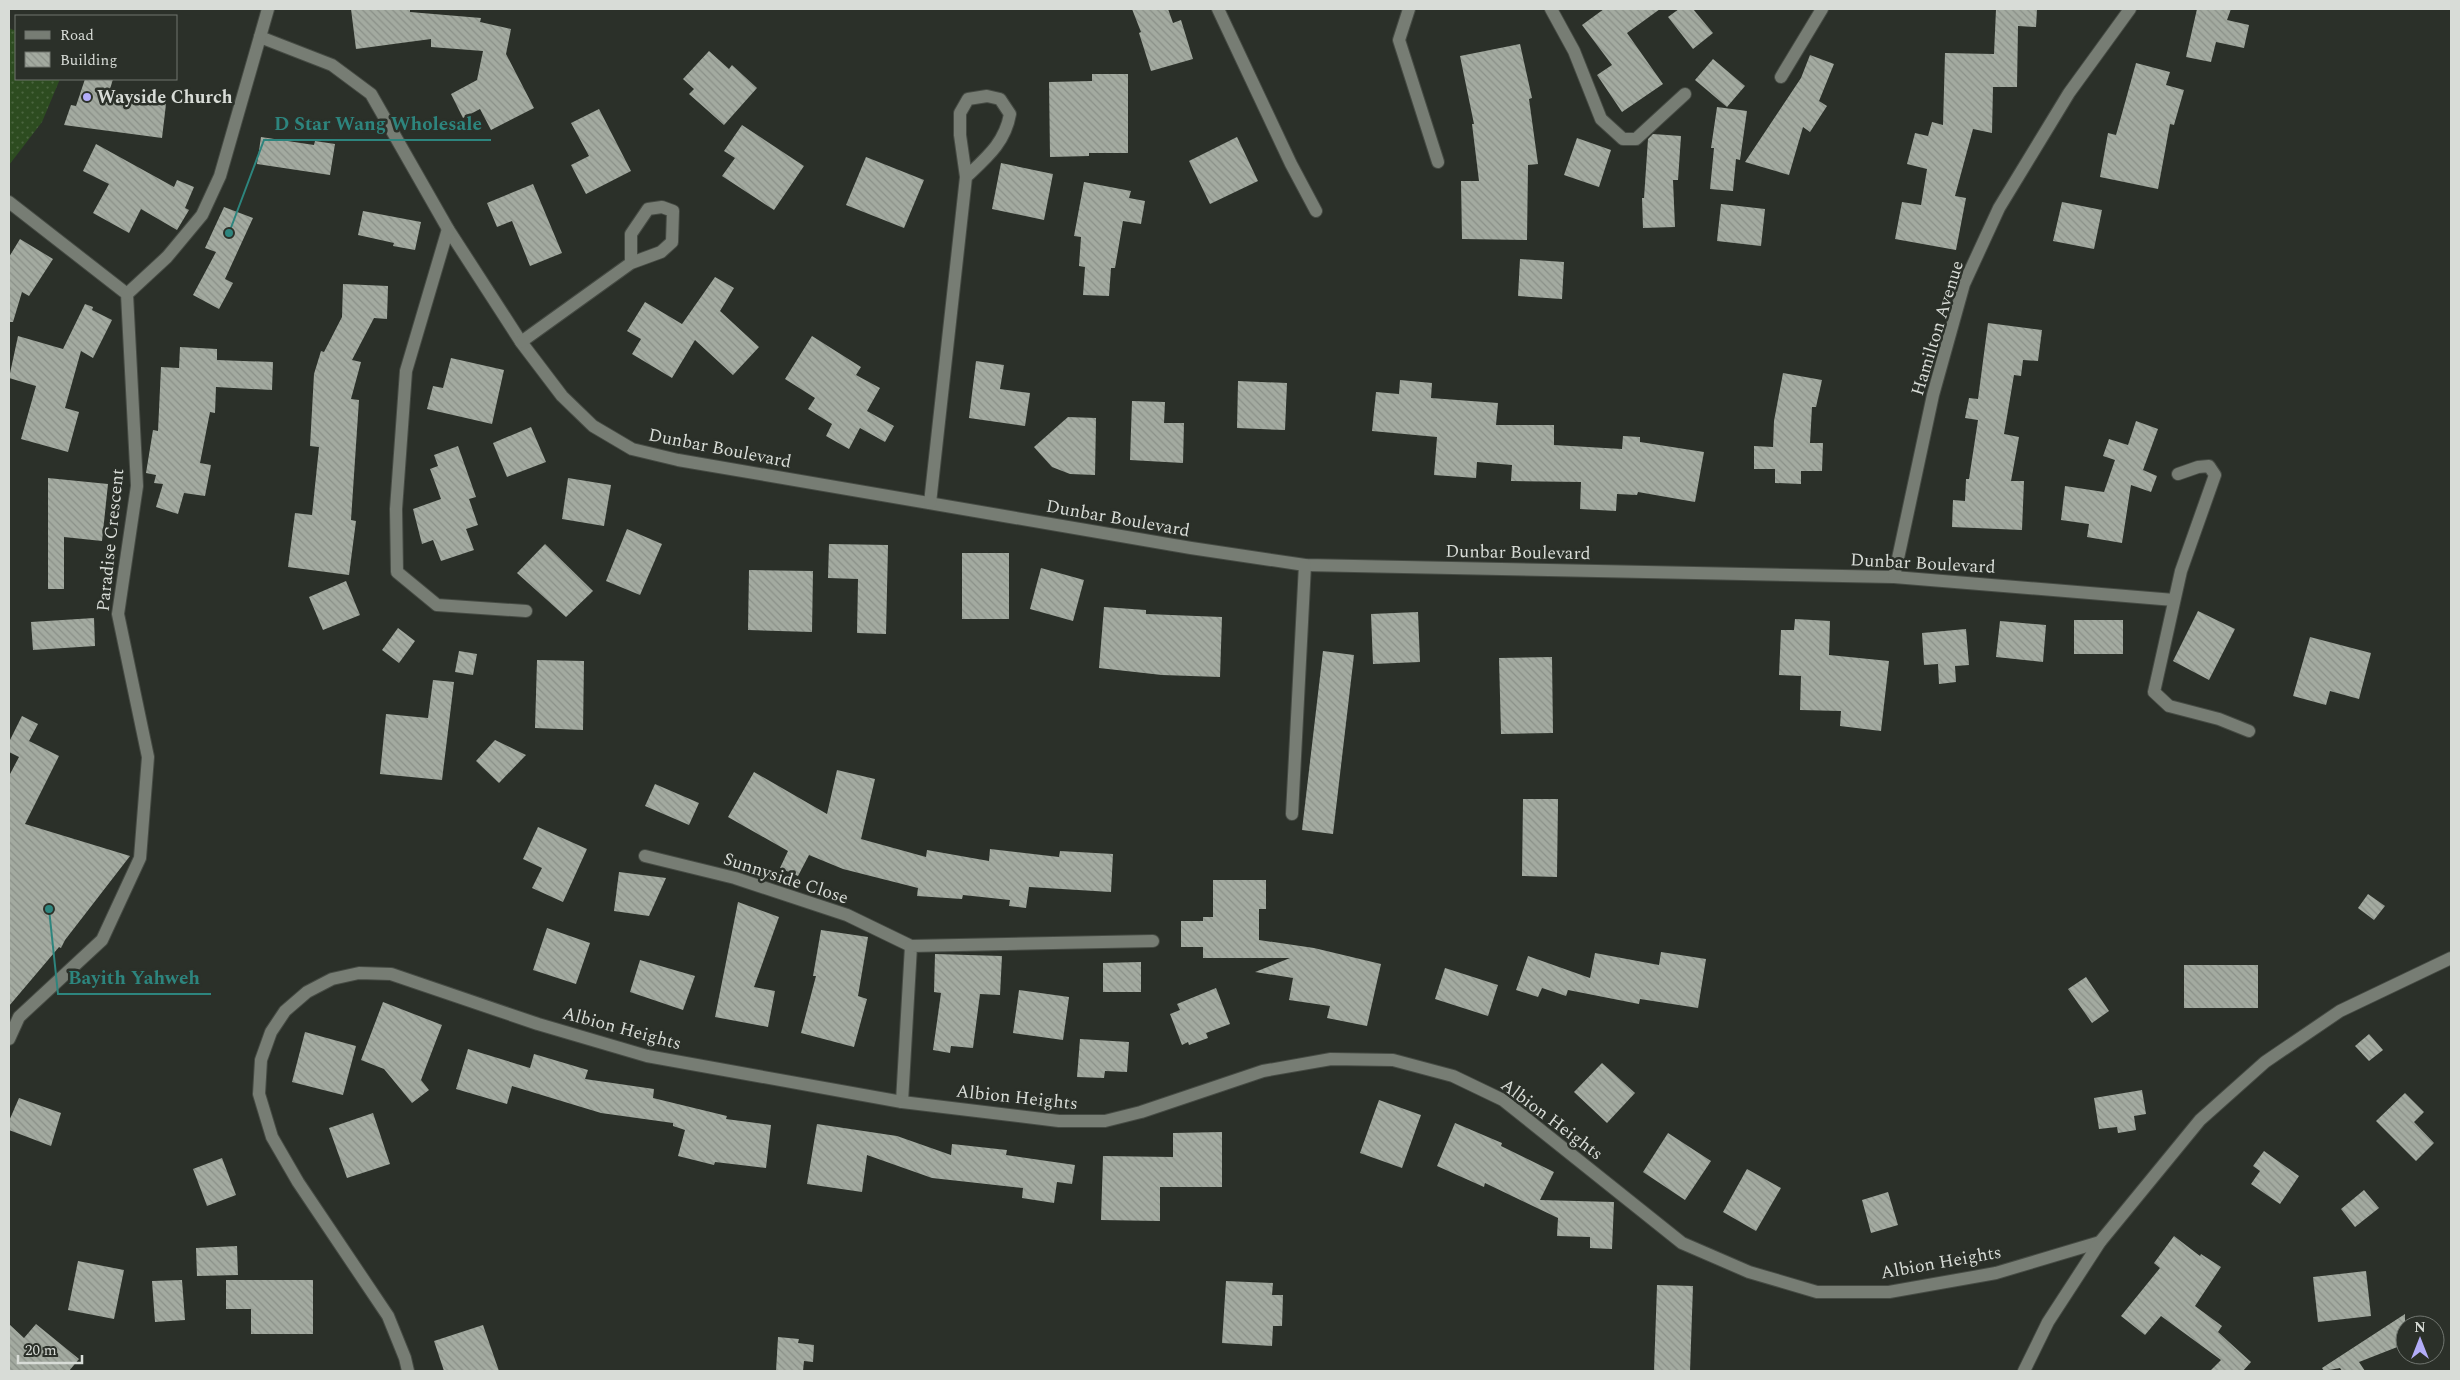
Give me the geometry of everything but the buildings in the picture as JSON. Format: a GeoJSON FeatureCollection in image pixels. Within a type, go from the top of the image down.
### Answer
{"type":"FeatureCollection","features":[{"type":"Feature","properties":{"kind":"street"},"geometry":{"type":"LineString","coordinates":[[9,202],[127,294],[167,257],[202,215],[220,176],[268,9]]}},
{"type":"Feature","properties":{"kind":"street"},"geometry":{"type":"LineString","coordinates":[[1218,9],[1291,164],[1316,211]]}},
{"type":"Feature","properties":{"kind":"street"},"geometry":{"type":"LineString","coordinates":[[1409,9],[1399,40],[1438,162]]}},
{"type":"Feature","properties":{"kind":"street"},"geometry":{"type":"LineString","coordinates":[[1551,9],[1574,51],[1601,119],[1623,139],[1636,139],[1685,94]]}},
{"type":"Feature","properties":{"kind":"street"},"geometry":{"type":"LineString","coordinates":[[1781,76],[1822,9]]}},
{"type":"Feature","properties":{"kind":"street","name":"Hamilton Avenue"},"geometry":{"type":"LineString","coordinates":[[1894,578],[1933,395],[1964,284],[1999,208],[2069,93],[2130,9]]}},
{"type":"Feature","properties":{"kind":"street","name":"Dunbar Boulevard"},"geometry":{"type":"LineString","coordinates":[[260,37],[332,65],[371,94],[448,229],[521,342],[562,396],[594,426],[632,449],[678,460],[1191,548],[1305,565],[1894,578],[2174,600]]}},
{"type":"Feature","properties":{"kind":"street"},"geometry":{"type":"LineString","coordinates":[[930,503],[966,177],[960,134],[960,114],[968,99],[987,96],[1000,99],[1010,114],[1007,128],[996,149],[966,177]]}},
{"type":"Feature","properties":{"kind":"street"},"geometry":{"type":"LineString","coordinates":[[521,342],[631,263],[660,252],[672,242],[673,211],[662,207],[648,209],[631,234],[631,263]]}},
{"type":"Feature","properties":{"kind":"street"},"geometry":{"type":"LineString","coordinates":[[448,229],[406,371],[396,509],[397,572],[437,605],[526,611]]}},
{"type":"Feature","properties":{"kind":"street","name":"Paradise Crescent"},"geometry":{"type":"LineString","coordinates":[[9,1039],[19,1017],[102,940],[140,858],[148,757],[118,614],[137,486],[127,294]]}},
{"type":"Feature","properties":{"kind":"street"},"geometry":{"type":"LineString","coordinates":[[2178,474],[2198,467],[2209,466],[2215,475],[2181,571],[2154,692],[2169,706],[2219,719],[2250,731]]}},
{"type":"Feature","properties":{"kind":"street"},"geometry":{"type":"LineString","coordinates":[[1292,814],[1305,565]]}},
{"type":"Feature","properties":{"kind":"street","name":"Sunnyside Close"},"geometry":{"type":"LineString","coordinates":[[645,856],[735,878],[846,915],[911,946],[1153,941]]}},
{"type":"Feature","properties":{"kind":"street"},"geometry":{"type":"LineString","coordinates":[[902,1102],[911,946]]}},
{"type":"Feature","properties":{"kind":"street"},"geometry":{"type":"LineString","coordinates":[[2024,1371],[2048,1322],[2100,1242],[2200,1120],[2264,1062],[2340,1011],[2451,958]]}},
{"type":"Feature","properties":{"kind":"street","name":"Albion Heights"},"geometry":{"type":"LineString","coordinates":[[408,1371],[406,1358],[388,1316],[298,1182],[272,1137],[259,1094],[261,1060],[271,1032],[285,1011],[307,992],[332,979],[358,973],[391,974],[538,1024],[648,1056],[902,1102],[1059,1121],[1105,1121],[1141,1112],[1264,1071],[1332,1059],[1393,1060],[1453,1076],[1503,1100],[1682,1243],[1749,1272],[1818,1292],[1889,1292],[1996,1273],[2100,1242]]}},
{"type":"Feature","properties":{"kind":"green space"},"geometry":{"type":"Polygon","coordinates":[[[9,28],[15,31],[15,80],[60,80],[42,122],[9,165],[9,28]]]}},
{"type":"Feature","properties":{"kind":"place","name":"Wayside Church"},"geometry":{"type":"Point","coordinates":[87,97]}},
{"type":"Feature","properties":{"kind":"place","name":"D Star Wang Wholesale"},"geometry":{"type":"Point","coordinates":[229,233]}},
{"type":"Feature","properties":{"kind":"place","name":"Bayith Yahweh"},"geometry":{"type":"Point","coordinates":[49,909]}}]}
